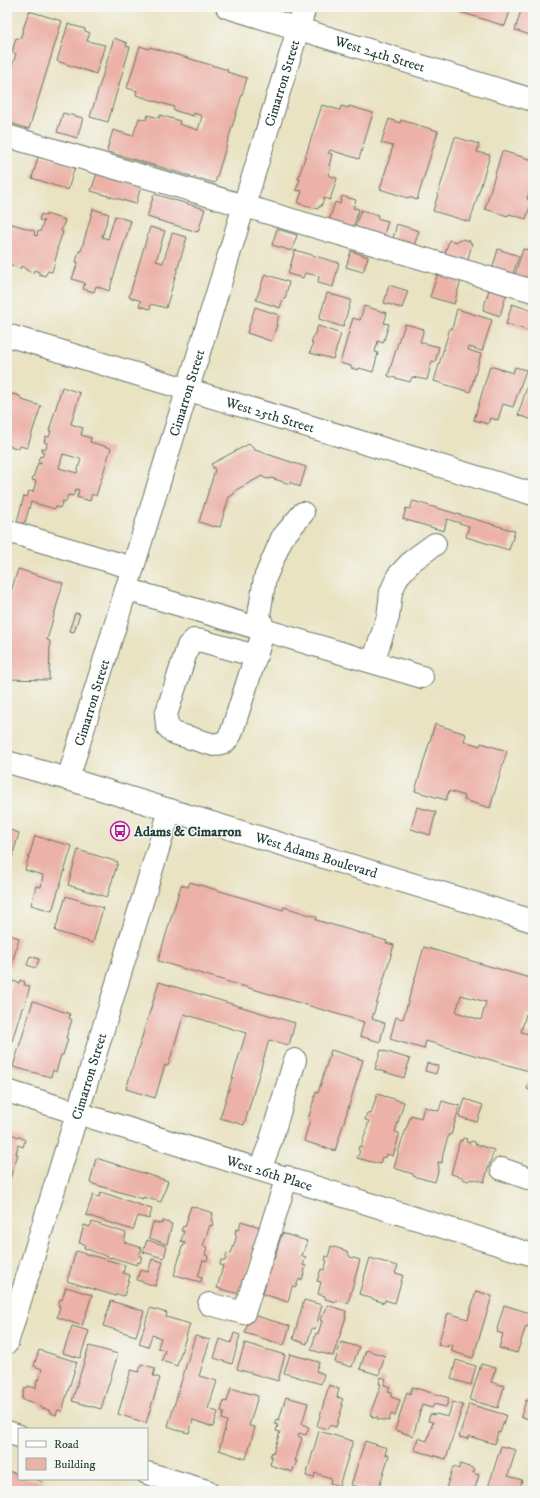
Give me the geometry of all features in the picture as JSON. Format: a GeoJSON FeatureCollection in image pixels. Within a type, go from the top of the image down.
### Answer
{"type":"FeatureCollection","features":[{"type":"Feature","properties":{"kind":"street","name":"West 24th Street"},"geometry":{"type":"LineString","coordinates":[[227,7],[533,100]]}},
{"type":"Feature","properties":{"kind":"street","name":"Cimarron Street"},"geometry":{"type":"LineString","coordinates":[[68,779],[305,7]]}},
{"type":"Feature","properties":{"kind":"street"},"geometry":{"type":"LineString","coordinates":[[7,136],[533,291]]}},
{"type":"Feature","properties":{"kind":"street","name":"West 25th Street"},"geometry":{"type":"LineString","coordinates":[[7,335],[533,494]]}},
{"type":"Feature","properties":{"kind":"street"},"geometry":{"type":"LineString","coordinates":[[256,656],[194,640],[188,646],[166,715],[167,726],[174,733],[214,746],[225,742],[231,734],[256,656],[264,630],[259,615],[265,578],[282,538],[303,513]]}},
{"type":"Feature","properties":{"kind":"street"},"geometry":{"type":"LineString","coordinates":[[7,532],[133,568]]}},
{"type":"Feature","properties":{"kind":"street"},"geometry":{"type":"LineString","coordinates":[[373,662],[388,617],[391,592],[398,576],[413,560],[435,544]]}},
{"type":"Feature","properties":{"kind":"street"},"geometry":{"type":"LineString","coordinates":[[126,589],[422,676]]}},
{"type":"Feature","properties":{"kind":"street","name":"West Adams Boulevard"},"geometry":{"type":"LineString","coordinates":[[7,762],[68,779],[533,921]]}},
{"type":"Feature","properties":{"kind":"street","name":"Cimarron Street"},"geometry":{"type":"LineString","coordinates":[[7,1342],[170,810]]}},
{"type":"Feature","properties":{"kind":"street"},"geometry":{"type":"LineString","coordinates":[[260,1169],[270,1143],[296,1060]]}},
{"type":"Feature","properties":{"kind":"street","name":"West 26th Place"},"geometry":{"type":"LineString","coordinates":[[7,1090],[533,1255]]}},
{"type":"Feature","properties":{"kind":"street"},"geometry":{"type":"LineString","coordinates":[[502,1169],[533,1180]]}},
{"type":"Feature","properties":{"kind":"street"},"geometry":{"type":"LineString","coordinates":[[209,1304],[244,1313],[287,1177]]}},
{"type":"Feature","properties":{"kind":"street"},"geometry":{"type":"LineString","coordinates":[[7,1432],[18,1436]]}},
{"type":"Feature","properties":{"kind":"street"},"geometry":{"type":"LineString","coordinates":[[148,1473],[207,1491]]}},
{"type":"Feature","properties":{"kind":"building"},"geometry":{"type":"Polygon","coordinates":[[[459,7],[500,7],[510,11],[505,26],[457,11],[459,7]]]}},
{"type":"Feature","properties":{"kind":"building"},"geometry":{"type":"Polygon","coordinates":[[[522,7],[533,7],[533,36],[515,30],[522,7]]]}},
{"type":"Feature","properties":{"kind":"building"},"geometry":{"type":"Polygon","coordinates":[[[29,11],[62,21],[29,129],[7,122],[7,78],[16,54],[12,52],[16,38],[20,39],[29,11]]]}},
{"type":"Feature","properties":{"kind":"building"},"geometry":{"type":"Polygon","coordinates":[[[68,24],[85,29],[85,31],[90,33],[87,41],[105,45],[96,74],[57,61],[68,24]]]}},
{"type":"Feature","properties":{"kind":"building"},"geometry":{"type":"Polygon","coordinates":[[[114,38],[127,43],[126,46],[130,47],[108,122],[90,117],[114,38]]]}},
{"type":"Feature","properties":{"kind":"building"},"geometry":{"type":"Polygon","coordinates":[[[140,46],[149,49],[150,47],[228,70],[227,72],[247,78],[215,183],[108,152],[107,150],[113,130],[133,136],[139,118],[146,120],[148,115],[159,118],[160,115],[180,121],[179,124],[198,130],[202,116],[194,113],[193,116],[173,110],[174,107],[136,95],[137,91],[127,88],[140,46]]]}},
{"type":"Feature","properties":{"kind":"building"},"geometry":{"type":"Polygon","coordinates":[[[322,105],[340,110],[341,106],[349,108],[349,106],[373,113],[359,159],[330,150],[328,153],[332,154],[329,166],[331,166],[328,175],[337,178],[330,200],[324,198],[321,207],[319,206],[318,209],[298,203],[302,191],[296,190],[300,179],[298,179],[322,105]]]}},
{"type":"Feature","properties":{"kind":"building"},"geometry":{"type":"Polygon","coordinates":[[[63,113],[83,118],[77,138],[57,132],[63,113]]]}},
{"type":"Feature","properties":{"kind":"building"},"geometry":{"type":"Polygon","coordinates":[[[389,119],[400,123],[401,120],[438,131],[417,200],[380,189],[393,146],[381,143],[389,119]]]}},
{"type":"Feature","properties":{"kind":"building"},"geometry":{"type":"Polygon","coordinates":[[[455,137],[479,144],[477,152],[490,155],[470,222],[433,211],[455,137]]]}},
{"type":"Feature","properties":{"kind":"building"},"geometry":{"type":"Polygon","coordinates":[[[502,151],[533,160],[533,180],[527,199],[532,200],[526,219],[509,214],[508,216],[485,209],[502,151]]]}},
{"type":"Feature","properties":{"kind":"building"},"geometry":{"type":"Polygon","coordinates":[[[39,154],[75,166],[68,190],[32,178],[39,154]]]}},
{"type":"Feature","properties":{"kind":"building"},"geometry":{"type":"Polygon","coordinates":[[[97,173],[141,186],[136,204],[91,191],[97,173]]]}},
{"type":"Feature","properties":{"kind":"building"},"geometry":{"type":"Polygon","coordinates":[[[154,194],[205,209],[198,232],[147,217],[154,194]]]}},
{"type":"Feature","properties":{"kind":"building"},"geometry":{"type":"Polygon","coordinates":[[[342,196],[356,200],[353,208],[359,209],[352,231],[328,224],[335,202],[340,204],[342,196]]]}},
{"type":"Feature","properties":{"kind":"building"},"geometry":{"type":"Polygon","coordinates":[[[93,209],[109,214],[102,237],[108,239],[115,216],[131,221],[109,291],[96,286],[94,292],[83,289],[85,283],[72,279],[78,262],[76,262],[79,251],[81,251],[93,209]]]}},
{"type":"Feature","properties":{"kind":"building"},"geometry":{"type":"Polygon","coordinates":[[[361,210],[378,215],[377,218],[388,221],[383,238],[354,230],[361,210]]]}},
{"type":"Feature","properties":{"kind":"building"},"geometry":{"type":"Polygon","coordinates":[[[41,214],[46,216],[46,214],[65,220],[61,231],[63,232],[57,249],[52,272],[48,271],[45,276],[34,270],[33,273],[21,266],[20,269],[7,263],[7,231],[9,223],[35,231],[34,235],[37,236],[38,231],[40,232],[44,221],[39,220],[41,214]]]}},
{"type":"Feature","properties":{"kind":"building"},"geometry":{"type":"Polygon","coordinates":[[[397,224],[419,231],[413,249],[392,242],[397,224]]]}},
{"type":"Feature","properties":{"kind":"building"},"geometry":{"type":"Polygon","coordinates":[[[150,227],[165,231],[156,261],[163,263],[172,233],[187,237],[166,308],[151,304],[150,309],[139,306],[141,301],[129,297],[150,227]]]}},
{"type":"Feature","properties":{"kind":"building"},"geometry":{"type":"Polygon","coordinates":[[[277,229],[297,235],[292,251],[272,245],[277,229]]]}},
{"type":"Feature","properties":{"kind":"building"},"geometry":{"type":"Polygon","coordinates":[[[462,239],[472,243],[467,263],[444,257],[449,240],[457,242],[458,240],[461,241],[462,239]]]}},
{"type":"Feature","properties":{"kind":"building"},"geometry":{"type":"Polygon","coordinates":[[[530,248],[533,249],[533,283],[514,277],[523,249],[529,250],[530,248]]]}},
{"type":"Feature","properties":{"kind":"building"},"geometry":{"type":"Polygon","coordinates":[[[498,249],[519,256],[512,276],[492,270],[498,249]]]}},
{"type":"Feature","properties":{"kind":"building"},"geometry":{"type":"Polygon","coordinates":[[[295,250],[339,263],[333,287],[318,283],[319,276],[305,273],[303,278],[288,274],[295,250]]]}},
{"type":"Feature","properties":{"kind":"building"},"geometry":{"type":"Polygon","coordinates":[[[351,251],[368,257],[363,272],[346,267],[351,251]]]}},
{"type":"Feature","properties":{"kind":"building"},"geometry":{"type":"Polygon","coordinates":[[[438,273],[461,280],[454,304],[430,297],[438,273]]]}},
{"type":"Feature","properties":{"kind":"building"},"geometry":{"type":"Polygon","coordinates":[[[265,274],[289,282],[285,299],[283,299],[280,308],[256,300],[265,274]]]}},
{"type":"Feature","properties":{"kind":"building"},"geometry":{"type":"Polygon","coordinates":[[[389,285],[408,291],[402,308],[384,303],[389,285]]]}},
{"type":"Feature","properties":{"kind":"building"},"geometry":{"type":"Polygon","coordinates":[[[489,290],[506,295],[500,316],[483,310],[489,290]]]}},
{"type":"Feature","properties":{"kind":"building"},"geometry":{"type":"Polygon","coordinates":[[[327,293],[351,300],[343,327],[319,319],[327,293]]]}},
{"type":"Feature","properties":{"kind":"building"},"geometry":{"type":"Polygon","coordinates":[[[512,304],[533,311],[533,332],[506,324],[512,304]]]}},
{"type":"Feature","properties":{"kind":"building"},"geometry":{"type":"Polygon","coordinates":[[[364,306],[387,313],[384,323],[389,324],[383,343],[378,341],[375,352],[378,353],[373,372],[359,368],[358,370],[340,363],[353,318],[360,320],[364,306]]]}},
{"type":"Feature","properties":{"kind":"building"},"geometry":{"type":"Polygon","coordinates":[[[255,307],[279,315],[271,341],[247,333],[255,307]]]}},
{"type":"Feature","properties":{"kind":"building"},"geometry":{"type":"Polygon","coordinates":[[[457,309],[492,320],[482,351],[469,347],[468,350],[481,354],[470,392],[434,381],[450,328],[452,329],[457,309]]]}},
{"type":"Feature","properties":{"kind":"building"},"geometry":{"type":"Polygon","coordinates":[[[405,324],[424,329],[420,342],[439,347],[435,362],[432,361],[427,380],[412,377],[410,382],[388,376],[405,324]]]}},
{"type":"Feature","properties":{"kind":"building"},"geometry":{"type":"Polygon","coordinates":[[[318,326],[341,334],[333,359],[310,353],[313,343],[311,342],[318,326]]]}},
{"type":"Feature","properties":{"kind":"building"},"geometry":{"type":"Polygon","coordinates":[[[490,366],[513,373],[515,367],[526,370],[513,407],[503,404],[498,420],[490,418],[488,424],[474,420],[490,366]]]}},
{"type":"Feature","properties":{"kind":"building"},"geometry":{"type":"Polygon","coordinates":[[[533,368],[533,420],[518,415],[533,368]]]}},
{"type":"Feature","properties":{"kind":"building"},"geometry":{"type":"Polygon","coordinates":[[[62,387],[80,393],[71,424],[83,428],[81,435],[91,438],[90,442],[111,448],[96,496],[92,494],[90,501],[77,497],[79,490],[76,489],[73,496],[68,495],[66,502],[63,501],[60,508],[56,507],[55,509],[31,502],[25,522],[16,525],[24,496],[27,497],[29,491],[33,492],[36,481],[32,480],[38,463],[41,464],[41,462],[38,461],[44,452],[41,451],[42,448],[46,449],[47,443],[44,442],[46,436],[49,437],[51,431],[49,431],[62,387]],[[63,454],[59,468],[77,473],[81,459],[63,454]]]}},
{"type":"Feature","properties":{"kind":"building"},"geometry":{"type":"Polygon","coordinates":[[[13,394],[20,396],[22,400],[41,406],[27,448],[20,446],[19,449],[7,445],[7,396],[13,394]]]}},
{"type":"Feature","properties":{"kind":"building"},"geometry":{"type":"Polygon","coordinates":[[[249,444],[255,450],[306,467],[300,487],[290,482],[290,484],[271,478],[264,478],[262,476],[236,490],[233,495],[229,497],[220,527],[214,527],[199,522],[215,470],[211,464],[249,444]]]}},
{"type":"Feature","properties":{"kind":"building"},"geometry":{"type":"Polygon","coordinates":[[[413,501],[515,531],[509,550],[466,537],[469,526],[447,519],[444,531],[403,519],[406,508],[410,509],[413,501]]]}},
{"type":"Feature","properties":{"kind":"building"},"geometry":{"type":"Polygon","coordinates":[[[18,569],[63,583],[47,640],[50,641],[49,680],[7,679],[7,605],[18,569]]]}},
{"type":"Feature","properties":{"kind":"building"},"geometry":{"type":"Polygon","coordinates":[[[75,613],[80,614],[74,632],[69,631],[75,613]]]}},
{"type":"Feature","properties":{"kind":"building"},"geometry":{"type":"Polygon","coordinates":[[[435,724],[466,734],[464,741],[480,746],[481,743],[507,751],[490,808],[464,800],[465,796],[449,791],[446,800],[415,791],[435,724]]]}},
{"type":"Feature","properties":{"kind":"building"},"geometry":{"type":"Polygon","coordinates":[[[417,807],[436,812],[430,835],[411,829],[417,807]]]}},
{"type":"Feature","properties":{"kind":"building"},"geometry":{"type":"Polygon","coordinates":[[[7,829],[19,833],[7,875],[7,829]]]}},
{"type":"Feature","properties":{"kind":"building"},"geometry":{"type":"Polygon","coordinates":[[[35,836],[72,846],[52,911],[31,905],[36,886],[41,887],[43,875],[25,870],[35,836]]]}},
{"type":"Feature","properties":{"kind":"building"},"geometry":{"type":"Polygon","coordinates":[[[78,850],[118,862],[107,897],[68,885],[78,850]]]}},
{"type":"Feature","properties":{"kind":"building"},"geometry":{"type":"Polygon","coordinates":[[[190,882],[283,910],[284,907],[317,917],[316,920],[387,941],[386,943],[394,945],[372,1019],[385,1023],[380,1042],[360,1036],[364,1022],[158,961],[181,885],[188,887],[190,882]]]}},
{"type":"Feature","properties":{"kind":"building"},"geometry":{"type":"Polygon","coordinates":[[[66,896],[103,908],[93,943],[55,931],[66,896]]]}},
{"type":"Feature","properties":{"kind":"building"},"geometry":{"type":"Polygon","coordinates":[[[7,934],[19,938],[11,967],[7,966],[7,934]]]}},
{"type":"Feature","properties":{"kind":"building"},"geometry":{"type":"Polygon","coordinates":[[[424,947],[533,979],[533,1016],[526,1014],[521,1032],[533,1035],[533,1091],[527,1089],[532,1072],[426,1041],[424,1049],[390,1039],[396,1017],[403,1019],[424,947]],[[461,995],[456,1012],[481,1020],[486,1002],[461,995]]]}},
{"type":"Feature","properties":{"kind":"building"},"geometry":{"type":"Polygon","coordinates":[[[30,956],[39,959],[36,968],[27,965],[30,956]]]}},
{"type":"Feature","properties":{"kind":"building"},"geometry":{"type":"Polygon","coordinates":[[[20,980],[25,982],[24,985],[30,986],[9,1051],[7,1050],[7,999],[13,981],[19,983],[20,980]]]}},
{"type":"Feature","properties":{"kind":"building"},"geometry":{"type":"Polygon","coordinates":[[[159,982],[295,1023],[289,1045],[269,1040],[244,1125],[220,1118],[246,1033],[184,1014],[168,1066],[165,1065],[155,1098],[126,1089],[159,982]]]}},
{"type":"Feature","properties":{"kind":"building"},"geometry":{"type":"Polygon","coordinates":[[[33,1001],[70,1014],[69,1018],[72,1020],[66,1038],[68,1039],[63,1055],[61,1055],[56,1072],[53,1070],[51,1077],[13,1067],[33,1001]]]}},
{"type":"Feature","properties":{"kind":"building"},"geometry":{"type":"Polygon","coordinates":[[[331,1050],[363,1060],[335,1151],[304,1141],[316,1092],[318,1093],[331,1050]]]}},
{"type":"Feature","properties":{"kind":"building"},"geometry":{"type":"Polygon","coordinates":[[[381,1050],[410,1059],[404,1078],[375,1069],[381,1050]]]}},
{"type":"Feature","properties":{"kind":"building"},"geometry":{"type":"Polygon","coordinates":[[[427,1063],[438,1066],[436,1074],[425,1071],[427,1063]]]}},
{"type":"Feature","properties":{"kind":"building"},"geometry":{"type":"Polygon","coordinates":[[[377,1094],[404,1102],[395,1132],[399,1133],[399,1136],[393,1156],[387,1154],[386,1158],[382,1157],[380,1164],[357,1158],[360,1151],[358,1150],[359,1146],[361,1147],[369,1121],[365,1120],[367,1113],[371,1114],[377,1094]]]}},
{"type":"Feature","properties":{"kind":"building"},"geometry":{"type":"Polygon","coordinates":[[[465,1099],[483,1105],[477,1122],[459,1117],[465,1099]]]}},
{"type":"Feature","properties":{"kind":"building"},"geometry":{"type":"Polygon","coordinates":[[[442,1101],[460,1106],[451,1135],[449,1134],[443,1153],[442,1163],[438,1162],[439,1168],[435,1182],[413,1176],[413,1174],[394,1168],[411,1115],[421,1118],[424,1107],[439,1111],[442,1101]]]}},
{"type":"Feature","properties":{"kind":"building"},"geometry":{"type":"Polygon","coordinates":[[[7,1133],[25,1140],[23,1147],[18,1145],[16,1154],[18,1154],[10,1179],[7,1179],[7,1133]]]}},
{"type":"Feature","properties":{"kind":"building"},"geometry":{"type":"Polygon","coordinates":[[[463,1138],[467,1139],[466,1142],[475,1142],[475,1144],[494,1150],[484,1182],[474,1179],[468,1181],[462,1177],[451,1174],[460,1140],[462,1141],[463,1138]]]}},
{"type":"Feature","properties":{"kind":"building"},"geometry":{"type":"Polygon","coordinates":[[[96,1158],[168,1181],[161,1202],[143,1197],[143,1199],[90,1183],[96,1158]]]}},
{"type":"Feature","properties":{"kind":"building"},"geometry":{"type":"Polygon","coordinates":[[[101,1192],[152,1209],[149,1219],[138,1216],[133,1230],[86,1215],[93,1195],[99,1197],[101,1192]]]}},
{"type":"Feature","properties":{"kind":"building"},"geometry":{"type":"Polygon","coordinates":[[[191,1206],[213,1213],[211,1221],[213,1221],[212,1226],[210,1225],[203,1246],[207,1247],[205,1255],[208,1256],[207,1261],[203,1260],[198,1277],[202,1278],[201,1282],[174,1275],[180,1252],[185,1242],[181,1241],[184,1231],[181,1231],[183,1226],[185,1227],[191,1206]]]}},
{"type":"Feature","properties":{"kind":"building"},"geometry":{"type":"Polygon","coordinates":[[[163,1221],[172,1224],[167,1244],[149,1238],[153,1222],[162,1224],[163,1221]]]}},
{"type":"Feature","properties":{"kind":"building"},"geometry":{"type":"Polygon","coordinates":[[[241,1221],[263,1228],[239,1294],[217,1288],[223,1266],[220,1265],[221,1260],[225,1261],[227,1253],[231,1254],[237,1235],[235,1235],[236,1229],[239,1230],[241,1221]]]}},
{"type":"Feature","properties":{"kind":"building"},"geometry":{"type":"Polygon","coordinates":[[[92,1222],[126,1233],[124,1242],[142,1248],[139,1256],[142,1256],[140,1263],[137,1262],[137,1265],[111,1258],[84,1248],[85,1244],[79,1243],[84,1225],[90,1227],[92,1222]]]}},
{"type":"Feature","properties":{"kind":"building"},"geometry":{"type":"Polygon","coordinates":[[[282,1233],[307,1241],[302,1256],[306,1257],[303,1265],[306,1266],[302,1280],[299,1279],[296,1287],[292,1286],[288,1302],[263,1294],[271,1265],[268,1264],[270,1258],[274,1259],[282,1233]]]}},
{"type":"Feature","properties":{"kind":"building"},"geometry":{"type":"Polygon","coordinates":[[[147,1240],[167,1246],[164,1258],[143,1252],[147,1240]]]}},
{"type":"Feature","properties":{"kind":"building"},"geometry":{"type":"Polygon","coordinates":[[[331,1246],[347,1251],[350,1257],[360,1260],[348,1303],[325,1299],[325,1296],[318,1294],[321,1282],[317,1281],[321,1269],[324,1270],[327,1261],[325,1260],[326,1256],[328,1257],[331,1246]]]}},
{"type":"Feature","properties":{"kind":"building"},"geometry":{"type":"Polygon","coordinates":[[[76,1251],[125,1265],[123,1273],[130,1275],[124,1296],[117,1294],[116,1296],[67,1281],[76,1251]]]}},
{"type":"Feature","properties":{"kind":"building"},"geometry":{"type":"Polygon","coordinates":[[[370,1258],[398,1266],[395,1273],[403,1275],[395,1303],[385,1300],[384,1303],[359,1294],[370,1258]]]}},
{"type":"Feature","properties":{"kind":"building"},"geometry":{"type":"Polygon","coordinates":[[[152,1259],[163,1262],[155,1286],[137,1280],[140,1270],[148,1272],[152,1259]]]}},
{"type":"Feature","properties":{"kind":"building"},"geometry":{"type":"Polygon","coordinates":[[[66,1287],[92,1295],[82,1326],[57,1317],[60,1299],[62,1300],[66,1287]]]}},
{"type":"Feature","properties":{"kind":"building"},"geometry":{"type":"Polygon","coordinates":[[[476,1291],[492,1296],[473,1358],[451,1351],[453,1345],[448,1344],[448,1347],[438,1344],[448,1313],[468,1319],[476,1291]]]}},
{"type":"Feature","properties":{"kind":"building"},"geometry":{"type":"Polygon","coordinates":[[[304,1300],[322,1305],[315,1329],[312,1328],[307,1344],[293,1339],[304,1300]]]}},
{"type":"Feature","properties":{"kind":"building"},"geometry":{"type":"Polygon","coordinates":[[[111,1301],[144,1311],[136,1336],[103,1326],[111,1301]]]}},
{"type":"Feature","properties":{"kind":"building"},"geometry":{"type":"Polygon","coordinates":[[[327,1305],[346,1311],[346,1317],[333,1356],[311,1350],[316,1333],[318,1334],[322,1321],[320,1320],[327,1305]]]}},
{"type":"Feature","properties":{"kind":"building"},"geometry":{"type":"Polygon","coordinates":[[[504,1305],[533,1314],[532,1327],[526,1326],[517,1353],[499,1348],[503,1334],[497,1332],[497,1329],[504,1305]]]}},
{"type":"Feature","properties":{"kind":"building"},"geometry":{"type":"Polygon","coordinates":[[[150,1308],[167,1313],[166,1317],[190,1324],[177,1366],[162,1361],[165,1350],[158,1348],[161,1338],[152,1335],[148,1347],[139,1344],[150,1308]]]}},
{"type":"Feature","properties":{"kind":"building"},"geometry":{"type":"Polygon","coordinates":[[[250,1314],[290,1326],[284,1345],[245,1333],[250,1314]]]}},
{"type":"Feature","properties":{"kind":"building"},"geometry":{"type":"Polygon","coordinates":[[[72,1326],[89,1331],[80,1358],[63,1353],[72,1326]]]}},
{"type":"Feature","properties":{"kind":"building"},"geometry":{"type":"Polygon","coordinates":[[[234,1333],[240,1335],[232,1364],[214,1358],[220,1339],[231,1343],[234,1333]]]}},
{"type":"Feature","properties":{"kind":"building"},"geometry":{"type":"Polygon","coordinates":[[[195,1336],[210,1340],[199,1376],[217,1381],[208,1409],[218,1412],[213,1427],[193,1420],[189,1433],[176,1430],[168,1426],[195,1336]]]}},
{"type":"Feature","properties":{"kind":"building"},"geometry":{"type":"Polygon","coordinates":[[[341,1342],[359,1347],[352,1367],[335,1362],[341,1342]]]}},
{"type":"Feature","properties":{"kind":"building"},"geometry":{"type":"Polygon","coordinates":[[[245,1343],[285,1355],[278,1381],[237,1369],[245,1343]]]}},
{"type":"Feature","properties":{"kind":"building"},"geometry":{"type":"Polygon","coordinates":[[[89,1346],[118,1354],[101,1409],[72,1401],[89,1346]]]}},
{"type":"Feature","properties":{"kind":"building"},"geometry":{"type":"Polygon","coordinates":[[[39,1350],[77,1362],[62,1411],[58,1410],[56,1415],[49,1412],[49,1410],[39,1407],[40,1405],[22,1399],[25,1388],[28,1386],[36,1388],[37,1379],[39,1380],[42,1369],[34,1366],[39,1350]]]}},
{"type":"Feature","properties":{"kind":"building"},"geometry":{"type":"Polygon","coordinates":[[[366,1350],[385,1356],[379,1375],[360,1369],[366,1350]]]}},
{"type":"Feature","properties":{"kind":"building"},"geometry":{"type":"Polygon","coordinates":[[[290,1354],[319,1362],[316,1371],[324,1374],[321,1384],[284,1373],[290,1354]]]}},
{"type":"Feature","properties":{"kind":"building"},"geometry":{"type":"Polygon","coordinates":[[[456,1360],[476,1366],[471,1385],[451,1379],[456,1360]]]}},
{"type":"Feature","properties":{"kind":"building"},"geometry":{"type":"Polygon","coordinates":[[[141,1364],[155,1368],[153,1376],[160,1378],[146,1423],[118,1414],[131,1370],[139,1372],[141,1364]]]}},
{"type":"Feature","properties":{"kind":"building"},"geometry":{"type":"Polygon","coordinates":[[[481,1364],[496,1368],[491,1382],[504,1386],[498,1408],[470,1400],[481,1364]]]}},
{"type":"Feature","properties":{"kind":"building"},"geometry":{"type":"Polygon","coordinates":[[[381,1377],[386,1379],[384,1385],[390,1387],[388,1391],[392,1392],[391,1397],[400,1400],[395,1416],[391,1414],[389,1421],[377,1419],[378,1417],[375,1418],[370,1415],[381,1384],[379,1384],[381,1377]]]}},
{"type":"Feature","properties":{"kind":"building"},"geometry":{"type":"Polygon","coordinates":[[[329,1385],[339,1389],[337,1397],[343,1399],[341,1404],[343,1405],[336,1427],[329,1425],[327,1429],[317,1426],[329,1385]]]}},
{"type":"Feature","properties":{"kind":"building"},"geometry":{"type":"Polygon","coordinates":[[[412,1387],[449,1398],[446,1407],[434,1404],[432,1408],[422,1405],[413,1436],[395,1430],[407,1392],[410,1394],[412,1387]]]}},
{"type":"Feature","properties":{"kind":"building"},"geometry":{"type":"Polygon","coordinates":[[[231,1388],[258,1396],[249,1426],[255,1427],[246,1459],[219,1450],[227,1421],[222,1419],[224,1412],[221,1411],[224,1401],[227,1402],[231,1388]]]}},
{"type":"Feature","properties":{"kind":"building"},"geometry":{"type":"Polygon","coordinates":[[[286,1397],[308,1403],[302,1424],[309,1427],[306,1435],[299,1433],[298,1436],[302,1438],[295,1461],[297,1461],[292,1472],[270,1465],[272,1457],[270,1456],[272,1452],[273,1453],[280,1432],[276,1431],[278,1425],[275,1424],[276,1419],[279,1420],[286,1397]]]}},
{"type":"Feature","properties":{"kind":"building"},"geometry":{"type":"Polygon","coordinates":[[[526,1400],[533,1402],[533,1420],[521,1417],[526,1400]]]}},
{"type":"Feature","properties":{"kind":"building"},"geometry":{"type":"Polygon","coordinates":[[[453,1402],[463,1405],[446,1459],[414,1450],[418,1438],[427,1441],[433,1422],[428,1421],[430,1414],[448,1417],[453,1402]]]}},
{"type":"Feature","properties":{"kind":"building"},"geometry":{"type":"Polygon","coordinates":[[[469,1404],[506,1415],[500,1433],[498,1432],[495,1444],[468,1436],[468,1439],[459,1437],[469,1404]]]}},
{"type":"Feature","properties":{"kind":"building"},"geometry":{"type":"Polygon","coordinates":[[[319,1431],[353,1441],[339,1486],[330,1483],[331,1478],[315,1473],[314,1478],[306,1476],[319,1431]]]}},
{"type":"Feature","properties":{"kind":"building"},"geometry":{"type":"Polygon","coordinates":[[[365,1441],[387,1448],[385,1454],[389,1455],[378,1491],[351,1485],[365,1441]]]}},
{"type":"Feature","properties":{"kind":"building"},"geometry":{"type":"Polygon","coordinates":[[[501,1446],[516,1450],[508,1476],[522,1480],[519,1491],[487,1491],[501,1446]]]}},
{"type":"Feature","properties":{"kind":"building"},"geometry":{"type":"Polygon","coordinates":[[[460,1464],[475,1469],[473,1473],[479,1475],[474,1491],[445,1491],[453,1467],[459,1469],[460,1464]]]}},
{"type":"Feature","properties":{"kind":"building"},"geometry":{"type":"Polygon","coordinates":[[[7,1471],[18,1474],[18,1480],[37,1480],[43,1482],[42,1488],[40,1488],[39,1491],[7,1491],[7,1471]]]}},
{"type":"Feature","properties":{"kind":"place","name":"Adams & Cimarron"},"geometry":{"type":"Point","coordinates":[120,831]}}]}
